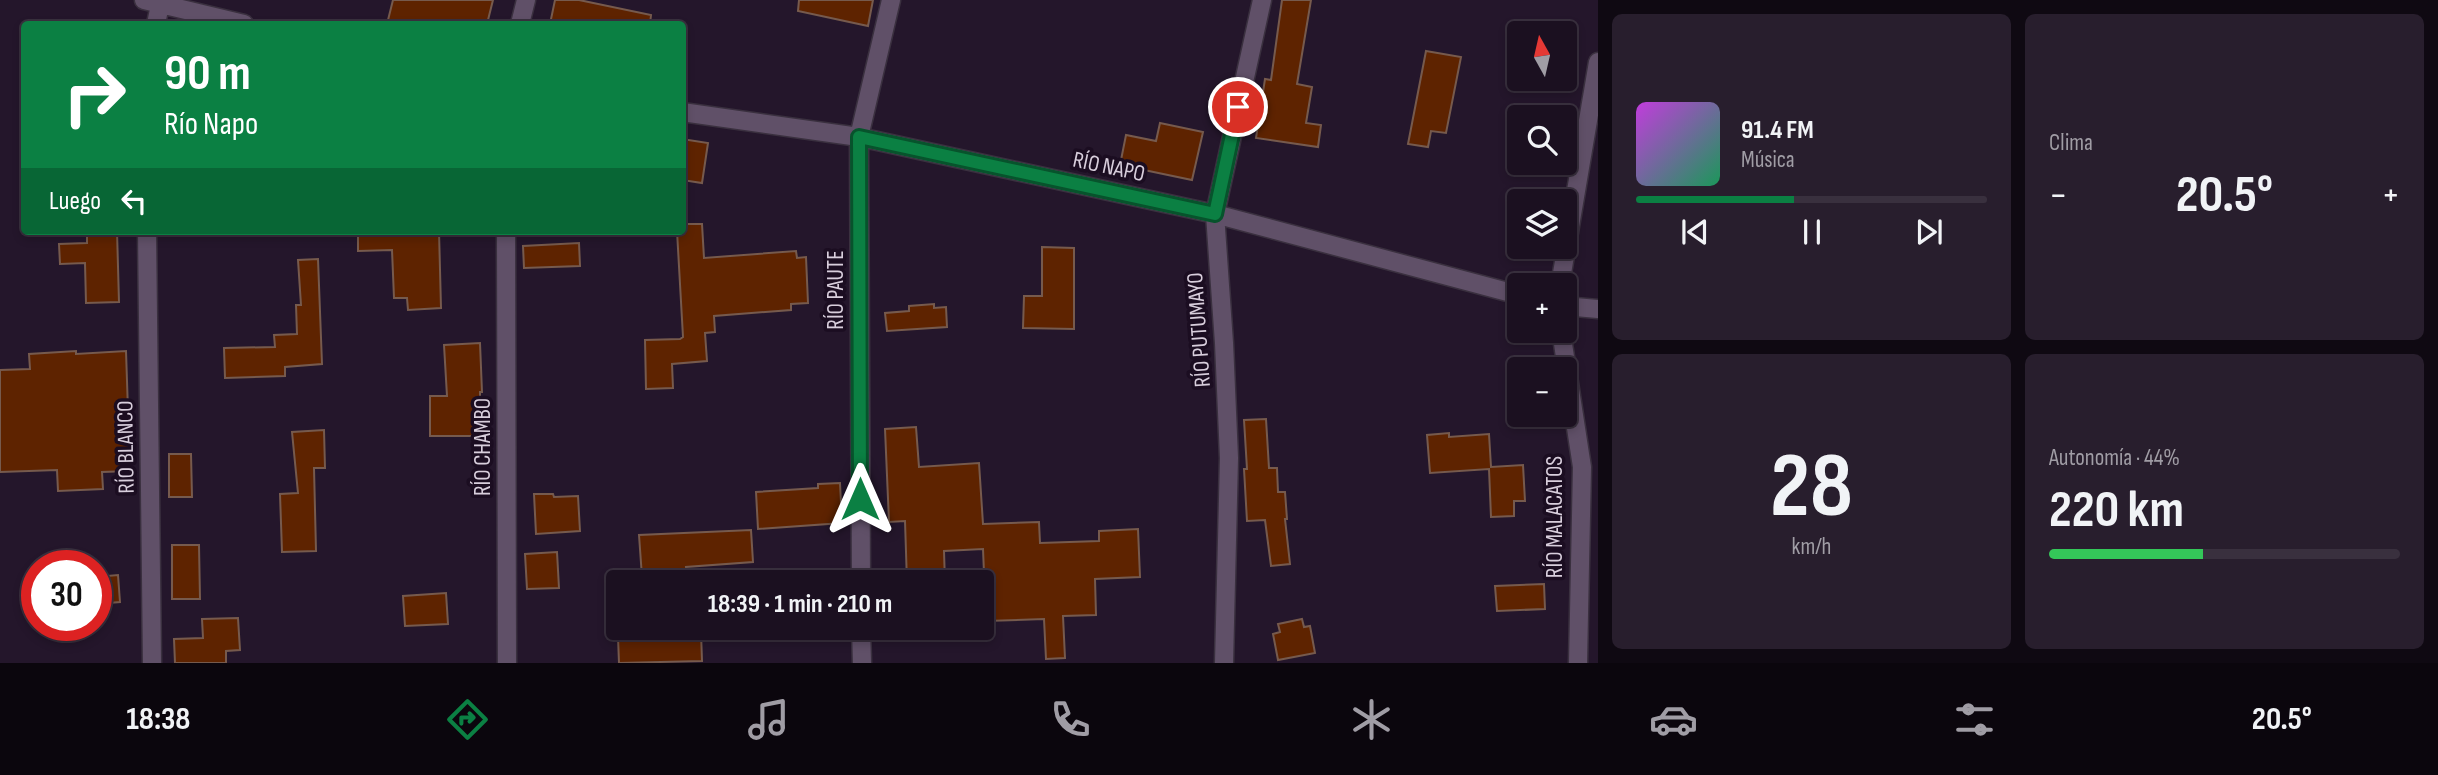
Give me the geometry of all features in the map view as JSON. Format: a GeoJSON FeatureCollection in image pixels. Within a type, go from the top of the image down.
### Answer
{"type":"FeatureCollection","features":[{"type":"Feature","properties":{"kind":"street"},"geometry":{"type":"LineString","coordinates":[[521,21],[526,0]]}},
{"type":"Feature","properties":{"kind":"street","name":"RÍO PAUTE"},"geometry":{"type":"LineString","coordinates":[[861,570],[859,137],[891,0]]}},
{"type":"Feature","properties":{"kind":"street","name":"RÍO PUTUMAYO"},"geometry":{"type":"LineString","coordinates":[[1224,663],[1229,458],[1215,214],[1262,0]]}},
{"type":"Feature","properties":{"kind":"street"},"geometry":{"type":"LineString","coordinates":[[156,21],[155,2],[232,21]]}},
{"type":"Feature","properties":{"kind":"street"},"geometry":{"type":"LineString","coordinates":[[1562,273],[1598,62]]}},
{"type":"Feature","properties":{"kind":"street","name":"RÍO NAPO"},"geometry":{"type":"LineString","coordinates":[[686,113],[859,137],[1215,214],[1507,292]]}},
{"type":"Feature","properties":{"kind":"street","name":"RÍO BLANCO"},"geometry":{"type":"LineString","coordinates":[[147,235],[152,663]]}},
{"type":"Feature","properties":{"kind":"street","name":"RÍO CHAMBO"},"geometry":{"type":"LineString","coordinates":[[506,235],[507,663]]}},
{"type":"Feature","properties":{"kind":"street"},"geometry":{"type":"LineString","coordinates":[[1577,307],[1598,309]]}},
{"type":"Feature","properties":{"kind":"street","name":"RÍO MALACATOS"},"geometry":{"type":"LineString","coordinates":[[1563,343],[1582,467],[1577,663]]}},
{"type":"Feature","properties":{"kind":"street"},"geometry":{"type":"LineString","coordinates":[[861,640],[862,663]]}},
{"type":"Feature","properties":{"kind":"building"},"geometry":{"type":"Polygon","coordinates":[[[393,0],[493,0],[488,21],[388,21],[393,0]]]}},
{"type":"Feature","properties":{"kind":"building"},"geometry":{"type":"Polygon","coordinates":[[[555,0],[579,0],[651,15],[650,21],[551,21],[555,0]]]}},
{"type":"Feature","properties":{"kind":"building"},"geometry":{"type":"Polygon","coordinates":[[[799,0],[873,0],[868,26],[798,11],[799,0]]]}},
{"type":"Feature","properties":{"kind":"building"},"geometry":{"type":"Polygon","coordinates":[[[1282,0],[1311,0],[1297,84],[1312,87],[1306,123],[1321,125],[1318,147],[1256,138],[1265,79],[1271,80],[1282,0]]]}},
{"type":"Feature","properties":{"kind":"building"},"geometry":{"type":"Polygon","coordinates":[[[1426,51],[1461,57],[1446,133],[1431,131],[1428,147],[1408,144],[1426,51]]]}},
{"type":"Feature","properties":{"kind":"building"},"geometry":{"type":"Polygon","coordinates":[[[1160,123],[1203,132],[1192,180],[1120,165],[1126,135],[1156,141],[1160,123]]]}},
{"type":"Feature","properties":{"kind":"building"},"geometry":{"type":"Polygon","coordinates":[[[686,140],[708,143],[702,183],[686,181],[686,140]]]}},
{"type":"Feature","properties":{"kind":"building"},"geometry":{"type":"Polygon","coordinates":[[[686,224],[702,224],[704,258],[796,251],[797,258],[806,257],[808,303],[791,304],[791,310],[714,316],[715,332],[705,333],[707,361],[672,364],[673,388],[646,389],[645,340],[683,337],[677,235],[686,235],[686,224]]]}},
{"type":"Feature","properties":{"kind":"building"},"geometry":{"type":"Polygon","coordinates":[[[87,235],[117,235],[119,302],[86,303],[85,263],[60,264],[59,244],[87,243],[87,235]]]}},
{"type":"Feature","properties":{"kind":"building"},"geometry":{"type":"Polygon","coordinates":[[[358,235],[439,235],[441,308],[408,310],[407,298],[394,298],[392,250],[358,251],[358,235]]]}},
{"type":"Feature","properties":{"kind":"building"},"geometry":{"type":"Polygon","coordinates":[[[579,243],[580,266],[524,268],[523,246],[579,243]]]}},
{"type":"Feature","properties":{"kind":"building"},"geometry":{"type":"Polygon","coordinates":[[[1042,247],[1074,248],[1074,329],[1023,328],[1024,296],[1042,296],[1042,247]]]}},
{"type":"Feature","properties":{"kind":"building"},"geometry":{"type":"Polygon","coordinates":[[[318,259],[322,364],[285,367],[285,376],[225,378],[224,348],[275,347],[274,335],[297,334],[296,305],[301,305],[298,260],[318,259]]]}},
{"type":"Feature","properties":{"kind":"building"},"geometry":{"type":"Polygon","coordinates":[[[934,304],[934,308],[946,307],[947,327],[887,331],[885,313],[909,311],[909,306],[934,304]]]}},
{"type":"Feature","properties":{"kind":"building"},"geometry":{"type":"Polygon","coordinates":[[[480,343],[480,436],[430,436],[430,396],[447,396],[444,345],[480,343]]]}},
{"type":"Feature","properties":{"kind":"building"},"geometry":{"type":"Polygon","coordinates":[[[76,351],[76,354],[126,351],[130,471],[102,472],[103,489],[58,491],[57,470],[0,472],[0,370],[30,369],[29,354],[76,351]]]}},
{"type":"Feature","properties":{"kind":"building"},"geometry":{"type":"Polygon","coordinates":[[[1266,419],[1269,468],[1277,468],[1278,492],[1285,492],[1290,564],[1271,566],[1265,520],[1247,521],[1244,469],[1247,469],[1244,420],[1266,419]]]}},
{"type":"Feature","properties":{"kind":"building"},"geometry":{"type":"Polygon","coordinates":[[[916,427],[919,467],[979,463],[983,524],[1039,522],[1040,543],[1099,541],[1099,531],[1138,529],[1140,577],[1095,579],[1096,615],[1063,616],[1065,658],[1046,659],[1044,619],[994,621],[994,570],[984,570],[983,549],[944,551],[945,570],[907,570],[905,521],[889,522],[885,429],[916,427]]]}},
{"type":"Feature","properties":{"kind":"building"},"geometry":{"type":"Polygon","coordinates":[[[324,430],[325,468],[314,468],[316,551],[282,552],[280,494],[298,493],[292,432],[324,430]]]}},
{"type":"Feature","properties":{"kind":"building"},"geometry":{"type":"Polygon","coordinates":[[[1449,433],[1449,437],[1489,434],[1491,467],[1523,465],[1525,501],[1514,501],[1514,516],[1491,517],[1489,469],[1430,473],[1427,435],[1449,433]]]}},
{"type":"Feature","properties":{"kind":"building"},"geometry":{"type":"Polygon","coordinates":[[[169,454],[191,454],[192,497],[169,497],[169,454]]]}},
{"type":"Feature","properties":{"kind":"building"},"geometry":{"type":"Polygon","coordinates":[[[840,483],[842,523],[758,529],[756,492],[818,488],[818,484],[840,483]]]}},
{"type":"Feature","properties":{"kind":"building"},"geometry":{"type":"Polygon","coordinates":[[[534,494],[578,496],[580,531],[536,534],[534,494]]]}},
{"type":"Feature","properties":{"kind":"building"},"geometry":{"type":"Polygon","coordinates":[[[751,530],[753,562],[686,567],[686,570],[642,570],[639,535],[751,530]]]}},
{"type":"Feature","properties":{"kind":"building"},"geometry":{"type":"Polygon","coordinates":[[[172,545],[199,545],[200,599],[172,599],[172,545]]]}},
{"type":"Feature","properties":{"kind":"building"},"geometry":{"type":"Polygon","coordinates":[[[557,552],[559,588],[527,589],[525,554],[557,552]]]}},
{"type":"Feature","properties":{"kind":"building"},"geometry":{"type":"Polygon","coordinates":[[[118,575],[120,602],[112,603],[112,576],[118,575]]]}},
{"type":"Feature","properties":{"kind":"building"},"geometry":{"type":"Polygon","coordinates":[[[1544,584],[1545,609],[1497,611],[1495,586],[1544,584]]]}},
{"type":"Feature","properties":{"kind":"building"},"geometry":{"type":"Polygon","coordinates":[[[446,593],[448,624],[405,626],[403,596],[446,593]]]}},
{"type":"Feature","properties":{"kind":"building"},"geometry":{"type":"Polygon","coordinates":[[[238,618],[240,650],[226,651],[226,663],[175,663],[174,639],[203,638],[202,619],[238,618]]]}},
{"type":"Feature","properties":{"kind":"building"},"geometry":{"type":"Polygon","coordinates":[[[1302,619],[1304,627],[1310,626],[1315,653],[1278,660],[1273,634],[1280,632],[1278,624],[1302,619]]]}},
{"type":"Feature","properties":{"kind":"building"},"geometry":{"type":"Polygon","coordinates":[[[618,640],[701,640],[702,661],[619,663],[618,640]]]}},
{"type":"Feature","properties":{"kind":"route"},"geometry":{"type":"LineString","coordinates":[[860,499],[859,137],[1215,214],[1238,107]]}}]}
